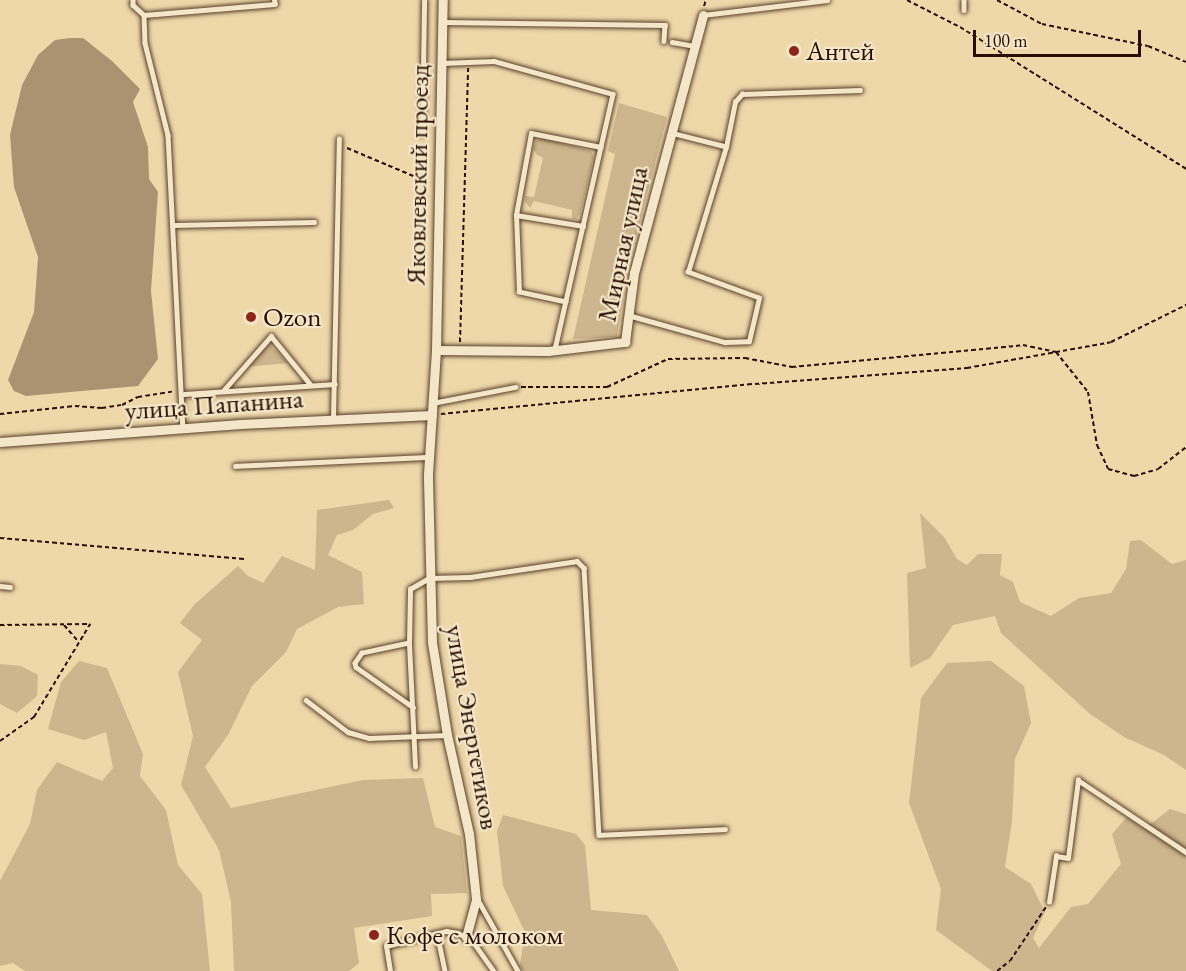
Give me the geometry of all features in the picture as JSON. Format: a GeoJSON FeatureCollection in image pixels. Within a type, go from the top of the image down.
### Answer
{"type":"FeatureCollection","features":[{"type":"Feature","properties":{"kind":"street","name":"Яковлевский проезд"},"geometry":{"type":"LineString","coordinates":[[436,350],[443,0]]}},
{"type":"Feature","properties":{"kind":"street","name":"Мирная улица"},"geometry":{"type":"LineString","coordinates":[[436,350],[554,350],[625,342],[634,273],[703,15]]}},
{"type":"Feature","properties":{"kind":"street"},"geometry":{"type":"LineString","coordinates":[[432,415],[436,350]]}},
{"type":"Feature","properties":{"kind":"street","name":"улица Папанина"},"geometry":{"type":"LineString","coordinates":[[0,442],[183,428],[432,415]]}},
{"type":"Feature","properties":{"kind":"street","name":"улица Энергетиков"},"geometry":{"type":"LineString","coordinates":[[432,415],[429,457],[429,578],[432,642],[447,735],[469,834],[476,896],[466,937]]}},
{"type":"Feature","properties":{"kind":"lane"},"geometry":{"type":"LineString","coordinates":[[133,0],[133,5],[144,15],[145,43],[168,135],[184,391],[183,428]]}},
{"type":"Feature","properties":{"kind":"lane"},"geometry":{"type":"LineString","coordinates":[[144,15],[275,4],[274,0]]}},
{"type":"Feature","properties":{"kind":"lane"},"geometry":{"type":"LineString","coordinates":[[422,134],[424,0]]}},
{"type":"Feature","properties":{"kind":"lane"},"geometry":{"type":"LineString","coordinates":[[703,15],[826,0]]}},
{"type":"Feature","properties":{"kind":"lane"},"geometry":{"type":"LineString","coordinates":[[964,0],[964,10]]}},
{"type":"Feature","properties":{"kind":"lane"},"geometry":{"type":"LineString","coordinates":[[443,22],[665,25],[664,41]]}},
{"type":"Feature","properties":{"kind":"lane"},"geometry":{"type":"LineString","coordinates":[[672,42],[694,46]]}},
{"type":"Feature","properties":{"kind":"lane"},"geometry":{"type":"LineString","coordinates":[[442,63],[494,61],[613,94],[554,350]]}},
{"type":"Feature","properties":{"kind":"lane"},"geometry":{"type":"LineString","coordinates":[[628,315],[725,342],[749,341],[759,298],[688,272],[726,147],[735,102],[742,94],[860,90]]}},
{"type":"Feature","properties":{"kind":"lane"},"geometry":{"type":"LineString","coordinates":[[566,302],[519,292],[516,215],[531,133],[601,147]]}},
{"type":"Feature","properties":{"kind":"lane"},"geometry":{"type":"LineString","coordinates":[[670,133],[726,147]]}},
{"type":"Feature","properties":{"kind":"lane"},"geometry":{"type":"LineString","coordinates":[[333,419],[339,142]]}},
{"type":"Feature","properties":{"kind":"lane"},"geometry":{"type":"LineString","coordinates":[[516,215],[583,226]]}},
{"type":"Feature","properties":{"kind":"lane"},"geometry":{"type":"LineString","coordinates":[[174,225],[314,222]]}},
{"type":"Feature","properties":{"kind":"lane"},"geometry":{"type":"LineString","coordinates":[[223,391],[271,336],[311,385]]}},
{"type":"Feature","properties":{"kind":"lane"},"geometry":{"type":"LineString","coordinates":[[184,391],[223,391],[335,384]]}},
{"type":"Feature","properties":{"kind":"lane"},"geometry":{"type":"LineString","coordinates":[[432,403],[515,387]]}},
{"type":"Feature","properties":{"kind":"lane"},"geometry":{"type":"LineString","coordinates":[[235,466],[429,457]]}},
{"type":"Feature","properties":{"kind":"lane"},"geometry":{"type":"LineString","coordinates":[[415,767],[408,591],[429,578],[470,577],[577,561],[584,568],[599,835],[725,829]]}},
{"type":"Feature","properties":{"kind":"lane"},"geometry":{"type":"LineString","coordinates":[[0,586],[10,587]]}},
{"type":"Feature","properties":{"kind":"lane"},"geometry":{"type":"LineString","coordinates":[[409,643],[362,653],[355,659],[355,663],[356,667],[413,707]]}},
{"type":"Feature","properties":{"kind":"lane"},"geometry":{"type":"LineString","coordinates":[[306,700],[348,732],[369,738],[447,735]]}},
{"type":"Feature","properties":{"kind":"lane"},"geometry":{"type":"LineString","coordinates":[[1049,902],[1056,856],[1068,858],[1078,780],[1186,852]]}},
{"type":"Feature","properties":{"kind":"lane"},"geometry":{"type":"LineString","coordinates":[[476,896],[518,971]]}},
{"type":"Feature","properties":{"kind":"lane"},"geometry":{"type":"LineString","coordinates":[[437,933],[445,971]]}},
{"type":"Feature","properties":{"kind":"lane"},"geometry":{"type":"LineString","coordinates":[[390,971],[386,946],[437,933],[458,933],[472,940],[494,971]]}},
{"type":"Feature","properties":{"kind":"path"},"geometry":{"type":"LineString","coordinates":[[907,0],[960,27],[1186,169]]}},
{"type":"Feature","properties":{"kind":"path"},"geometry":{"type":"LineString","coordinates":[[997,0],[1042,24],[1148,46],[1186,62]]}},
{"type":"Feature","properties":{"kind":"path"},"geometry":{"type":"LineString","coordinates":[[460,350],[468,62]]}},
{"type":"Feature","properties":{"kind":"path"},"geometry":{"type":"LineString","coordinates":[[339,142],[439,187]]}},
{"type":"Feature","properties":{"kind":"path"},"geometry":{"type":"LineString","coordinates":[[432,415],[755,384],[967,368],[1112,342],[1186,305]]}},
{"type":"Feature","properties":{"kind":"path"},"geometry":{"type":"LineString","coordinates":[[515,387],[607,387],[668,359],[745,358],[792,367],[1023,345],[1056,352],[1088,392],[1097,445],[1108,469],[1134,476],[1158,469],[1186,447]]}},
{"type":"Feature","properties":{"kind":"path"},"geometry":{"type":"LineString","coordinates":[[0,414],[75,406],[102,408],[122,405],[138,397],[184,391]]}},
{"type":"Feature","properties":{"kind":"path"},"geometry":{"type":"LineString","coordinates":[[0,538],[244,559]]}},
{"type":"Feature","properties":{"kind":"path"},"geometry":{"type":"LineString","coordinates":[[0,625],[90,624],[34,717],[0,741]]}},
{"type":"Feature","properties":{"kind":"path"},"geometry":{"type":"LineString","coordinates":[[64,626],[78,641]]}},
{"type":"Feature","properties":{"kind":"path"},"geometry":{"type":"LineString","coordinates":[[997,971],[1010,961],[1049,902]]}},
{"type":"Feature","properties":{"kind":"shaded area"},"geometry":{"type":"Polygon","coordinates":[[[83,38],[112,61],[140,89],[133,102],[148,147],[149,179],[158,192],[151,291],[158,359],[138,386],[26,396],[14,391],[8,380],[34,312],[38,257],[14,187],[10,135],[22,85],[38,55],[55,40],[83,38]]]}},
{"type":"Feature","properties":{"kind":"shaded area"},"geometry":{"type":"Polygon","coordinates":[[[619,103],[667,117],[627,271],[617,337],[573,339],[615,154],[608,151],[619,103]]]}},
{"type":"Feature","properties":{"kind":"shaded area"},"geometry":{"type":"Polygon","coordinates":[[[541,138],[591,151],[594,156],[580,214],[576,219],[572,219],[572,210],[534,201],[530,208],[525,202],[525,196],[534,197],[543,158],[533,149],[536,141],[541,138]]]}},
{"type":"Feature","properties":{"kind":"shaded area"},"geometry":{"type":"Polygon","coordinates":[[[264,345],[270,345],[288,363],[245,367],[264,345]]]}},
{"type":"Feature","properties":{"kind":"shaded area"},"geometry":{"type":"Polygon","coordinates":[[[389,500],[394,508],[373,514],[353,530],[337,535],[328,555],[362,572],[364,604],[338,607],[297,629],[286,652],[252,686],[228,735],[205,767],[231,808],[363,780],[423,778],[435,827],[461,836],[467,893],[431,894],[432,916],[354,928],[359,963],[349,971],[234,971],[231,902],[219,850],[181,785],[193,736],[178,672],[202,640],[180,623],[194,605],[238,566],[248,576],[263,583],[282,556],[315,570],[317,510],[389,500]]]}},
{"type":"Feature","properties":{"kind":"shaded area"},"geometry":{"type":"Polygon","coordinates":[[[920,513],[944,537],[957,559],[967,565],[978,554],[1002,554],[1000,575],[1013,582],[1020,602],[1051,616],[1079,598],[1111,593],[1126,569],[1130,541],[1141,540],[1172,564],[1186,560],[1186,770],[1164,755],[1124,737],[1090,714],[1001,633],[995,616],[953,625],[930,658],[910,668],[907,573],[926,568],[920,513]]]}},
{"type":"Feature","properties":{"kind":"shaded area"},"geometry":{"type":"Polygon","coordinates":[[[79,661],[107,668],[143,754],[140,776],[166,810],[178,865],[202,894],[210,971],[25,971],[13,963],[0,966],[0,881],[30,824],[37,790],[57,762],[102,781],[113,768],[106,732],[84,740],[48,729],[61,682],[79,661]]]}},
{"type":"Feature","properties":{"kind":"shaded area"},"geometry":{"type":"Polygon","coordinates":[[[991,661],[1024,686],[1031,723],[1015,759],[1012,821],[1005,867],[1031,884],[1045,912],[1033,938],[1039,948],[1071,907],[1088,904],[1121,864],[1112,834],[1127,817],[1144,829],[1170,809],[1186,814],[1186,971],[992,971],[936,930],[941,889],[909,803],[921,698],[947,663],[991,661]]]}},
{"type":"Feature","properties":{"kind":"shaded area"},"geometry":{"type":"Polygon","coordinates":[[[0,664],[21,666],[38,675],[37,696],[17,713],[0,704],[0,664]]]}},
{"type":"Feature","properties":{"kind":"shaded area"},"geometry":{"type":"Polygon","coordinates":[[[503,815],[576,834],[585,845],[591,910],[647,915],[662,936],[679,971],[523,971],[520,965],[525,932],[503,886],[497,831],[503,815]]]}},
{"type":"Feature","properties":{"kind":"place","name":"Антей"},"geometry":{"type":"Point","coordinates":[794,51]}},
{"type":"Feature","properties":{"kind":"place","name":"Ozon"},"geometry":{"type":"Point","coordinates":[251,317]}},
{"type":"Feature","properties":{"kind":"place","name":"Кофе с молоком"},"geometry":{"type":"Point","coordinates":[374,935]}}]}
